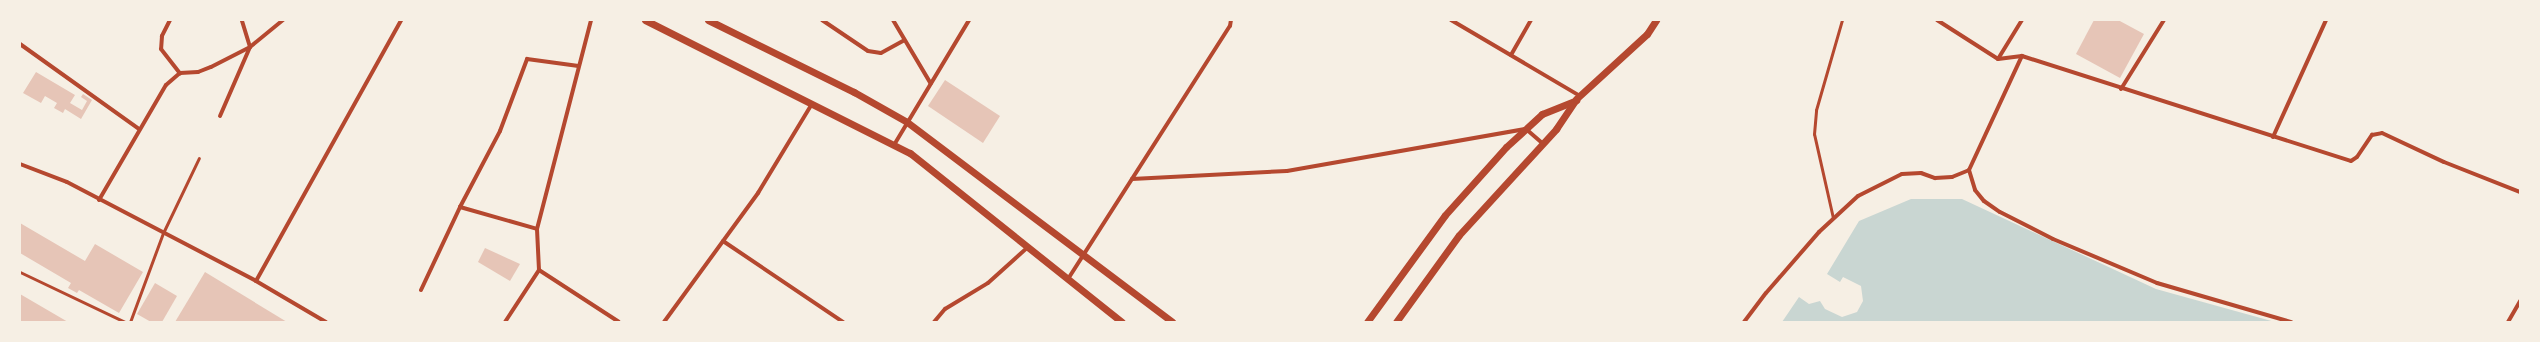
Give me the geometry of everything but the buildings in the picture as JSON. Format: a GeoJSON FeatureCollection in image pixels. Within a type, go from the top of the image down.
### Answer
{"type":"FeatureCollection","features":[{"type":"Feature","properties":{"kind":"street"},"geometry":{"type":"LineString","coordinates":[[170,20],[162,36],[161,49],[180,73]]}},
{"type":"Feature","properties":{"kind":"street"},"geometry":{"type":"LineString","coordinates":[[220,116],[250,47],[242,20]]}},
{"type":"Feature","properties":{"kind":"street"},"geometry":{"type":"LineString","coordinates":[[99,200],[166,85],[180,73],[198,72],[219,64],[250,47],[282,20]]}},
{"type":"Feature","properties":{"kind":"street"},"geometry":{"type":"LineString","coordinates":[[256,281],[401,20]]}},
{"type":"Feature","properties":{"kind":"street"},"geometry":{"type":"LineString","coordinates":[[505,322],[539,270],[537,229],[591,20]]}},
{"type":"Feature","properties":{"kind":"street"},"geometry":{"type":"LineString","coordinates":[[645,20],[910,153],[1122,322]]}},
{"type":"Feature","properties":{"kind":"street"},"geometry":{"type":"LineString","coordinates":[[708,20],[854,92],[908,122],[1085,254],[1172,322]]}},
{"type":"Feature","properties":{"kind":"street"},"geometry":{"type":"LineString","coordinates":[[822,20],[868,51],[881,53],[904,40]]}},
{"type":"Feature","properties":{"kind":"street"},"geometry":{"type":"LineString","coordinates":[[893,20],[931,84]]}},
{"type":"Feature","properties":{"kind":"street"},"geometry":{"type":"LineString","coordinates":[[894,145],[969,20]]}},
{"type":"Feature","properties":{"kind":"street"},"geometry":{"type":"LineString","coordinates":[[1068,279],[1230,26],[1231,20]]}},
{"type":"Feature","properties":{"kind":"street"},"geometry":{"type":"LineString","coordinates":[[1451,20],[1511,55],[1578,98]]}},
{"type":"Feature","properties":{"kind":"street"},"geometry":{"type":"LineString","coordinates":[[1511,55],[1530,20]]}},
{"type":"Feature","properties":{"kind":"street"},"geometry":{"type":"LineString","coordinates":[[1396,322],[1459,235],[1556,129],[1578,98],[1647,34],[1656,20]]}},
{"type":"Feature","properties":{"kind":"street"},"geometry":{"type":"LineString","coordinates":[[1937,20],[1998,58],[2022,56],[2121,89],[2138,91],[2273,137],[2351,161],[2357,157],[2372,135],[2382,133],[2444,162],[2520,192]]}},
{"type":"Feature","properties":{"kind":"street"},"geometry":{"type":"LineString","coordinates":[[1998,58],[2022,20]]}},
{"type":"Feature","properties":{"kind":"street"},"geometry":{"type":"LineString","coordinates":[[2121,89],[2164,20]]}},
{"type":"Feature","properties":{"kind":"street"},"geometry":{"type":"LineString","coordinates":[[2273,137],[2326,20]]}},
{"type":"Feature","properties":{"kind":"street"},"geometry":{"type":"LineString","coordinates":[[20,44],[139,129]]}},
{"type":"Feature","properties":{"kind":"street"},"geometry":{"type":"LineString","coordinates":[[2022,56],[1969,170],[1975,190],[1984,201],[2000,212],[2053,239],[2157,283],[2291,322]]}},
{"type":"Feature","properties":{"kind":"street"},"geometry":{"type":"LineString","coordinates":[[420,290],[460,207],[500,131],[527,59],[579,66]]}},
{"type":"Feature","properties":{"kind":"street"},"geometry":{"type":"LineString","coordinates":[[1368,322],[1445,215],[1542,114],[1578,98]]}},
{"type":"Feature","properties":{"kind":"street"},"geometry":{"type":"LineString","coordinates":[[664,322],[758,193],[812,104]]}},
{"type":"Feature","properties":{"kind":"street"},"geometry":{"type":"LineString","coordinates":[[1132,179],[1287,171],[1526,129]]}},
{"type":"Feature","properties":{"kind":"street"},"geometry":{"type":"LineString","coordinates":[[1526,129],[1542,143]]}},
{"type":"Feature","properties":{"kind":"street"},"geometry":{"type":"LineString","coordinates":[[20,164],[67,182],[256,281],[326,322]]}},
{"type":"Feature","properties":{"kind":"street"},"geometry":{"type":"LineString","coordinates":[[1744,322],[1766,293],[1833,218],[1862,193],[1902,174],[1921,173],[1935,178],[1952,177],[1969,170]]}},
{"type":"Feature","properties":{"kind":"street"},"geometry":{"type":"LineString","coordinates":[[460,207],[537,229]]}},
{"type":"Feature","properties":{"kind":"street"},"geometry":{"type":"LineString","coordinates":[[723,241],[843,322]]}},
{"type":"Feature","properties":{"kind":"street"},"geometry":{"type":"LineString","coordinates":[[934,322],[945,310],[988,283],[1028,247]]}},
{"type":"Feature","properties":{"kind":"street"},"geometry":{"type":"LineString","coordinates":[[539,270],[619,322]]}},
{"type":"Feature","properties":{"kind":"street"},"geometry":{"type":"LineString","coordinates":[[2508,322],[2520,302]]}},
{"type":"Feature","properties":{"kind":"lane"},"geometry":{"type":"LineString","coordinates":[[1833,218],[1814,134],[1816,110],[1842,20]]}},
{"type":"Feature","properties":{"kind":"lane"},"geometry":{"type":"LineString","coordinates":[[130,322],[163,233],[199,158]]}},
{"type":"Feature","properties":{"kind":"lane"},"geometry":{"type":"LineString","coordinates":[[20,272],[125,322]]}},
{"type":"Feature","properties":{"kind":"shaded area"},"geometry":{"type":"Polygon","coordinates":[[[1911,199],[1962,199],[2156,289],[2275,322],[1782,322],[1799,297],[1809,304],[1820,301],[1825,309],[1842,317],[1857,312],[1863,301],[1861,286],[1843,277],[1840,282],[1827,274],[1859,221],[1911,199]]]}}]}
